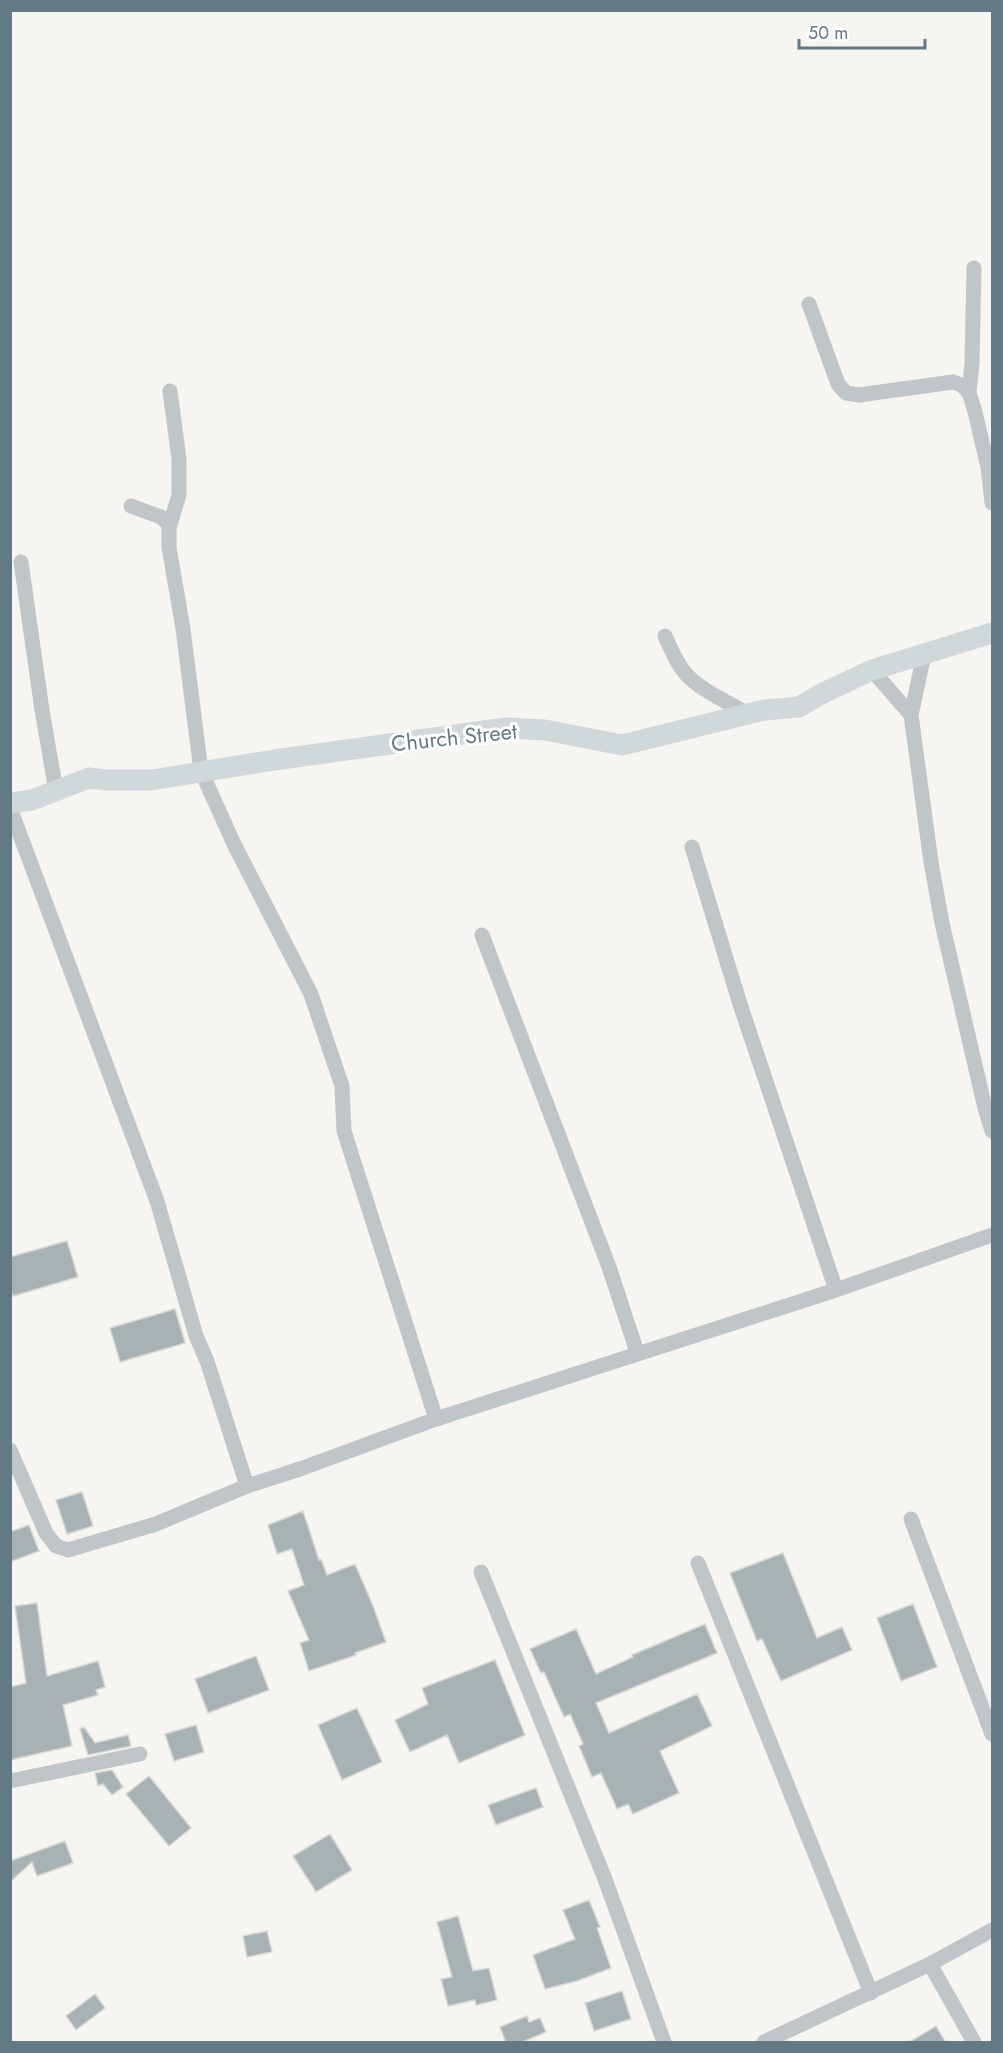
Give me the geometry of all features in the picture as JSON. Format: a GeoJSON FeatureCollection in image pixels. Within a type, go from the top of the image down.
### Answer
{"type":"FeatureCollection","features":[{"type":"Feature","properties":{"kind":"street"},"geometry":{"type":"LineString","coordinates":[[969,393],[974,268]]}},
{"type":"Feature","properties":{"kind":"street"},"geometry":{"type":"LineString","coordinates":[[809,304],[838,384],[846,393],[859,395],[953,382],[962,385],[969,393],[974,408],[988,467],[993,503]]}},
{"type":"Feature","properties":{"kind":"street"},"geometry":{"type":"LineString","coordinates":[[170,391],[179,459],[179,495],[169,528],[169,547],[183,629],[201,771],[234,844],[310,994],[329,1045],[342,1086],[344,1131],[436,1419]]}},
{"type":"Feature","properties":{"kind":"street"},"geometry":{"type":"LineString","coordinates":[[130,506],[161,517],[167,522],[169,528]]}},
{"type":"Feature","properties":{"kind":"street"},"geometry":{"type":"LineString","coordinates":[[21,562],[56,791]]}},
{"type":"Feature","properties":{"kind":"street","name":"Church Street"},"geometry":{"type":"LineString","coordinates":[[10,806],[89,778],[152,780],[506,728],[545,730],[622,745],[764,710],[799,707],[872,670],[993,633]]}},
{"type":"Feature","properties":{"kind":"street"},"geometry":{"type":"LineString","coordinates":[[665,636],[676,660],[686,674],[710,692],[748,714]]}},
{"type":"Feature","properties":{"kind":"street"},"geometry":{"type":"LineString","coordinates":[[924,655],[911,716],[931,862],[942,923],[985,1108],[993,1131]]}},
{"type":"Feature","properties":{"kind":"street"},"geometry":{"type":"LineString","coordinates":[[872,670],[911,716]]}},
{"type":"Feature","properties":{"kind":"street"},"geometry":{"type":"LineString","coordinates":[[10,806],[158,1201],[196,1336],[207,1361],[247,1486]]}},
{"type":"Feature","properties":{"kind":"street"},"geometry":{"type":"LineString","coordinates":[[692,847],[740,1004],[836,1290]]}},
{"type":"Feature","properties":{"kind":"street"},"geometry":{"type":"LineString","coordinates":[[482,935],[609,1267],[637,1352]]}},
{"type":"Feature","properties":{"kind":"street"},"geometry":{"type":"LineString","coordinates":[[10,1450],[46,1533],[56,1546],[62,1550],[68,1550],[156,1524],[247,1486],[436,1419],[637,1352],[836,1290],[993,1235]]}},
{"type":"Feature","properties":{"kind":"street"},"geometry":{"type":"LineString","coordinates":[[911,1519],[962,1659],[993,1734]]}},
{"type":"Feature","properties":{"kind":"street"},"geometry":{"type":"LineString","coordinates":[[698,1563],[871,1993]]}},
{"type":"Feature","properties":{"kind":"street"},"geometry":{"type":"LineString","coordinates":[[482,1572],[605,1879],[664,2043]]}},
{"type":"Feature","properties":{"kind":"street"},"geometry":{"type":"LineString","coordinates":[[10,1781],[140,1754]]}},
{"type":"Feature","properties":{"kind":"street"},"geometry":{"type":"LineString","coordinates":[[764,2043],[930,1964],[993,1930]]}},
{"type":"Feature","properties":{"kind":"street"},"geometry":{"type":"LineString","coordinates":[[930,1964],[974,2043]]}},
{"type":"Feature","properties":{"kind":"building"},"geometry":{"type":"Polygon","coordinates":[[[67,1241],[78,1277],[13,1296],[10,1287],[10,1257],[67,1241]]]}},
{"type":"Feature","properties":{"kind":"building"},"geometry":{"type":"Polygon","coordinates":[[[175,1309],[185,1343],[120,1362],[110,1328],[175,1309]]]}},
{"type":"Feature","properties":{"kind":"building"},"geometry":{"type":"Polygon","coordinates":[[[82,1492],[93,1526],[67,1534],[56,1500],[82,1492]]]}},
{"type":"Feature","properties":{"kind":"building"},"geometry":{"type":"Polygon","coordinates":[[[303,1511],[319,1560],[321,1559],[327,1575],[355,1564],[386,1642],[309,1671],[300,1643],[309,1640],[288,1591],[304,1585],[292,1549],[277,1554],[268,1525],[303,1511]]]}},
{"type":"Feature","properties":{"kind":"building"},"geometry":{"type":"Polygon","coordinates":[[[29,1525],[39,1551],[10,1562],[10,1532],[29,1525]]]}},
{"type":"Feature","properties":{"kind":"building"},"geometry":{"type":"Polygon","coordinates":[[[783,1553],[817,1638],[842,1627],[852,1650],[781,1681],[762,1639],[757,1641],[730,1573],[783,1553]]]}},
{"type":"Feature","properties":{"kind":"building"},"geometry":{"type":"Polygon","coordinates":[[[37,1603],[47,1676],[98,1661],[105,1687],[96,1690],[98,1695],[63,1705],[72,1746],[10,1760],[10,1687],[26,1683],[15,1606],[37,1603]]]}},
{"type":"Feature","properties":{"kind":"building"},"geometry":{"type":"Polygon","coordinates":[[[913,1604],[937,1667],[901,1681],[877,1618],[913,1604]]]}},
{"type":"Feature","properties":{"kind":"building"},"geometry":{"type":"Polygon","coordinates":[[[705,1624],[717,1653],[596,1703],[609,1733],[697,1694],[712,1726],[660,1751],[679,1793],[633,1814],[628,1804],[617,1809],[601,1773],[592,1777],[579,1746],[583,1744],[570,1714],[564,1717],[544,1672],[541,1673],[530,1649],[576,1629],[596,1674],[633,1657],[632,1655],[705,1624]]]}},
{"type":"Feature","properties":{"kind":"building"},"geometry":{"type":"Polygon","coordinates":[[[256,1656],[269,1690],[208,1713],[195,1679],[256,1656]]]}},
{"type":"Feature","properties":{"kind":"building"},"geometry":{"type":"Polygon","coordinates":[[[495,1660],[525,1735],[459,1763],[447,1735],[410,1752],[395,1720],[428,1704],[422,1688],[495,1660]]]}},
{"type":"Feature","properties":{"kind":"building"},"geometry":{"type":"Polygon","coordinates":[[[357,1708],[382,1762],[342,1780],[318,1725],[357,1708]]]}},
{"type":"Feature","properties":{"kind":"building"},"geometry":{"type":"Polygon","coordinates":[[[196,1725],[204,1752],[174,1761],[165,1734],[196,1725]]]}},
{"type":"Feature","properties":{"kind":"building"},"geometry":{"type":"Polygon","coordinates":[[[84,1727],[95,1743],[128,1735],[131,1746],[88,1755],[80,1729],[84,1727]]]}},
{"type":"Feature","properties":{"kind":"building"},"geometry":{"type":"Polygon","coordinates":[[[112,1770],[123,1787],[112,1795],[103,1784],[98,1786],[95,1773],[112,1770]]]}},
{"type":"Feature","properties":{"kind":"building"},"geometry":{"type":"Polygon","coordinates":[[[149,1776],[191,1828],[169,1846],[126,1794],[149,1776]]]}},
{"type":"Feature","properties":{"kind":"building"},"geometry":{"type":"Polygon","coordinates":[[[536,1788],[543,1807],[496,1825],[488,1805],[536,1788]]]}},
{"type":"Feature","properties":{"kind":"building"},"geometry":{"type":"Polygon","coordinates":[[[330,1834],[352,1870],[316,1892],[293,1856],[330,1834]]]}},
{"type":"Feature","properties":{"kind":"building"},"geometry":{"type":"Polygon","coordinates":[[[65,1841],[73,1863],[37,1876],[32,1862],[10,1882],[10,1861],[65,1841]]]}},
{"type":"Feature","properties":{"kind":"building"},"geometry":{"type":"Polygon","coordinates":[[[589,1900],[600,1927],[597,1928],[611,1968],[577,1981],[545,1989],[533,1955],[575,1939],[563,1910],[589,1900]]]}},
{"type":"Feature","properties":{"kind":"building"},"geometry":{"type":"Polygon","coordinates":[[[458,1916],[473,1971],[489,1968],[497,2000],[476,2005],[475,2000],[448,2006],[441,1979],[452,1977],[437,1922],[458,1916]]]}},
{"type":"Feature","properties":{"kind":"building"},"geometry":{"type":"Polygon","coordinates":[[[267,1931],[272,1952],[247,1957],[243,1936],[267,1931]]]}},
{"type":"Feature","properties":{"kind":"building"},"geometry":{"type":"Polygon","coordinates":[[[622,1991],[631,2019],[594,2031],[585,2003],[622,1991]]]}},
{"type":"Feature","properties":{"kind":"building"},"geometry":{"type":"Polygon","coordinates":[[[95,1994],[105,2008],[76,2030],[66,2016],[95,1994]]]}},
{"type":"Feature","properties":{"kind":"building"},"geometry":{"type":"Polygon","coordinates":[[[527,2016],[529,2022],[540,2018],[546,2032],[520,2043],[506,2043],[500,2027],[527,2016]]]}},
{"type":"Feature","properties":{"kind":"building"},"geometry":{"type":"Polygon","coordinates":[[[936,2026],[946,2043],[908,2043],[936,2026]]]}}]}
